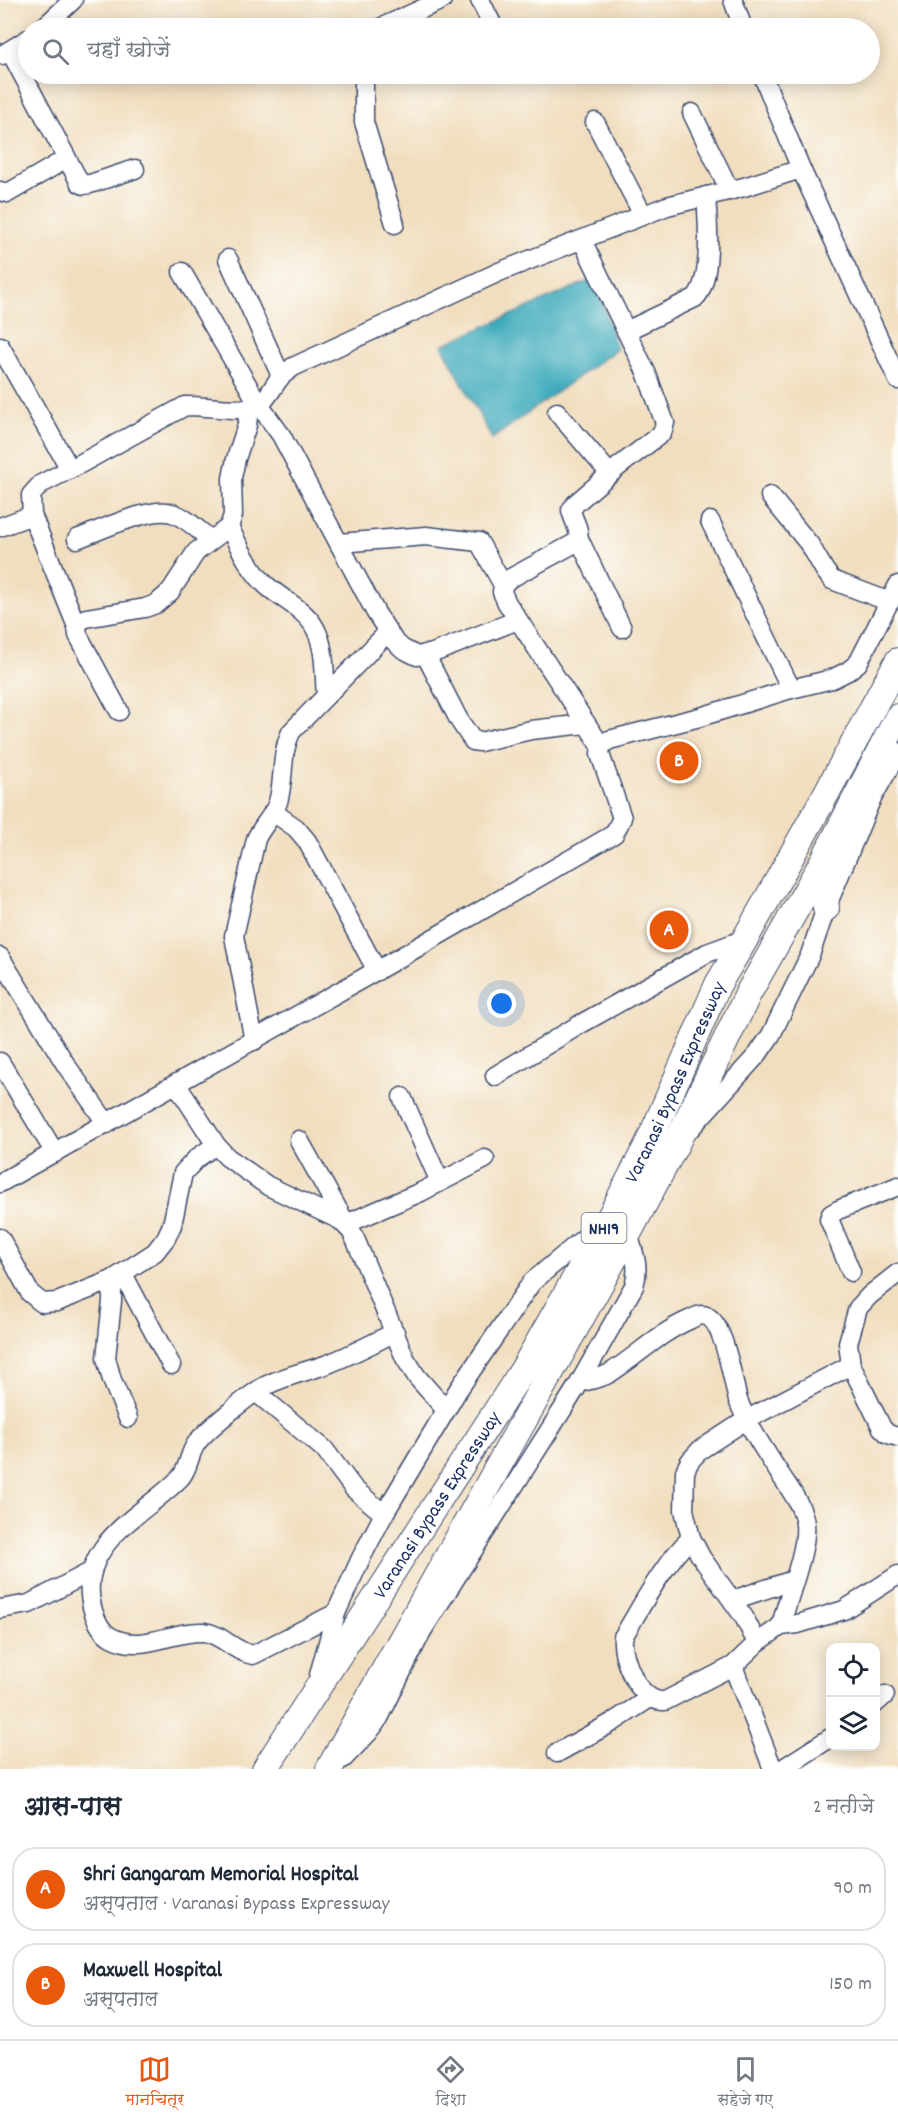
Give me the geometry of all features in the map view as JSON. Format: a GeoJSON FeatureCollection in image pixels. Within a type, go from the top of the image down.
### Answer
{"type":"FeatureCollection","features":[{"type":"Feature","properties":{"kind":"highway","name":"Varanasi Bypass Expressway"},"geometry":{"type":"LineString","coordinates":[[329,1769],[619,1226],[649,1142],[718,984],[898,661]]}},
{"type":"Feature","properties":{"kind":"highway","name":"Varanasi Bypass Expressway"},"geometry":{"type":"LineString","coordinates":[[265,1769],[524,1368],[676,1144],[750,992],[822,863],[898,717]]}},
{"type":"Feature","properties":{"kind":"highway"},"geometry":{"type":"LineString","coordinates":[[822,863],[826,908]]}},
{"type":"Feature","properties":{"kind":"street"},"geometry":{"type":"LineString","coordinates":[[54,18],[73,0]]}},
{"type":"Feature","properties":{"kind":"street"},"geometry":{"type":"LineString","coordinates":[[402,18],[442,0]]}},
{"type":"Feature","properties":{"kind":"street"},"geometry":{"type":"LineString","coordinates":[[480,0],[489,18]]}},
{"type":"Feature","properties":{"kind":"street"},"geometry":{"type":"LineString","coordinates":[[732,0],[739,18]]}},
{"type":"Feature","properties":{"kind":"street"},"geometry":{"type":"LineString","coordinates":[[18,45],[5,53],[18,76]]}},
{"type":"Feature","properties":{"kind":"street"},"geometry":{"type":"LineString","coordinates":[[23,84],[80,183],[84,185],[135,170]]}},
{"type":"Feature","properties":{"kind":"street"},"geometry":{"type":"LineString","coordinates":[[364,84],[364,122],[395,224]]}},
{"type":"Feature","properties":{"kind":"street"},"geometry":{"type":"LineString","coordinates":[[766,84],[801,169],[898,380]]}},
{"type":"Feature","properties":{"kind":"street"},"geometry":{"type":"LineString","coordinates":[[692,113],[730,191]]}},
{"type":"Feature","properties":{"kind":"street"},"geometry":{"type":"LineString","coordinates":[[596,122],[643,215]]}},
{"type":"Feature","properties":{"kind":"street"},"geometry":{"type":"LineString","coordinates":[[0,191],[8,193],[66,159]]}},
{"type":"Feature","properties":{"kind":"street"},"geometry":{"type":"LineString","coordinates":[[76,627],[86,618],[156,604],[170,592],[196,552],[229,527],[232,516],[232,478],[236,459],[254,407],[268,396],[281,376],[293,367],[499,272],[643,215],[667,206],[730,191],[801,169]]}},
{"type":"Feature","properties":{"kind":"street"},"geometry":{"type":"LineString","coordinates":[[626,331],[695,298],[700,293],[708,246],[706,196]]}},
{"type":"Feature","properties":{"kind":"street"},"geometry":{"type":"LineString","coordinates":[[582,240],[645,372],[665,423],[662,433],[610,474],[571,510],[579,539],[622,628]]}},
{"type":"Feature","properties":{"kind":"street"},"geometry":{"type":"LineString","coordinates":[[228,259],[281,376]]}},
{"type":"Feature","properties":{"kind":"street"},"geometry":{"type":"LineString","coordinates":[[182,272],[254,407],[282,435],[388,632],[403,649],[417,656],[425,654],[518,620]]}},
{"type":"Feature","properties":{"kind":"street"},"geometry":{"type":"LineString","coordinates":[[0,345],[70,469]]}},
{"type":"Feature","properties":{"kind":"street"},"geometry":{"type":"LineString","coordinates":[[119,711],[78,635],[32,515],[31,495],[41,484],[185,406],[254,407]]}},
{"type":"Feature","properties":{"kind":"street"},"geometry":{"type":"LineString","coordinates":[[557,412],[610,474]]}},
{"type":"Feature","properties":{"kind":"street"},"geometry":{"type":"LineString","coordinates":[[601,746],[609,740],[700,717],[791,689],[832,680],[858,663],[894,594],[832,580],[810,545],[770,496]]}},
{"type":"Feature","properties":{"kind":"street"},"geometry":{"type":"LineString","coordinates":[[77,539],[144,514],[164,512],[180,517],[211,540]]}},
{"type":"Feature","properties":{"kind":"street"},"geometry":{"type":"LineString","coordinates":[[0,527],[32,515]]}},
{"type":"Feature","properties":{"kind":"street"},"geometry":{"type":"LineString","coordinates":[[710,521],[791,689]]}},
{"type":"Feature","properties":{"kind":"street"},"geometry":{"type":"LineString","coordinates":[[229,527],[246,560],[260,578],[276,594],[297,609],[315,628],[322,651],[326,696]]}},
{"type":"Feature","properties":{"kind":"street"},"geometry":{"type":"LineString","coordinates":[[0,1183],[377,971],[614,834],[620,826],[622,818],[600,754],[601,746],[518,620],[478,542],[426,536],[339,543]]}},
{"type":"Feature","properties":{"kind":"street"},"geometry":{"type":"LineString","coordinates":[[502,585],[579,539]]}},
{"type":"Feature","properties":{"kind":"street"},"geometry":{"type":"LineString","coordinates":[[254,1041],[234,936],[256,839],[261,827],[277,805],[282,788],[285,745],[291,732],[388,632]]}},
{"type":"Feature","properties":{"kind":"street"},"geometry":{"type":"LineString","coordinates":[[425,654],[459,720],[473,741],[480,742],[531,730],[586,724]]}},
{"type":"Feature","properties":{"kind":"street"},"geometry":{"type":"LineString","coordinates":[[676,1144],[758,1054],[771,1035],[810,955],[826,908],[871,800],[898,752]]}},
{"type":"Feature","properties":{"kind":"street"},"geometry":{"type":"LineString","coordinates":[[273,812],[296,828],[307,841],[377,971]]}},
{"type":"Feature","properties":{"kind":"street"},"geometry":{"type":"LineString","coordinates":[[495,1076],[579,1025],[707,953],[745,939]]}},
{"type":"Feature","properties":{"kind":"street"},"geometry":{"type":"LineString","coordinates":[[0,957],[66,1065],[107,1124]]}},
{"type":"Feature","properties":{"kind":"street"},"geometry":{"type":"LineString","coordinates":[[0,1062],[56,1153]]}},
{"type":"Feature","properties":{"kind":"street"},"geometry":{"type":"LineString","coordinates":[[177,1084],[216,1145],[227,1157],[268,1186],[346,1224]]}},
{"type":"Feature","properties":{"kind":"street"},"geometry":{"type":"LineString","coordinates":[[402,1097],[440,1182]]}},
{"type":"Feature","properties":{"kind":"street"},"geometry":{"type":"LineString","coordinates":[[299,1140],[356,1241],[405,1358],[417,1377],[446,1410]]}},
{"type":"Feature","properties":{"kind":"street"},"geometry":{"type":"LineString","coordinates":[[0,1238],[30,1293],[42,1303],[57,1302],[117,1277],[155,1252],[161,1245],[172,1225],[183,1173],[197,1158],[216,1145]]}},
{"type":"Feature","properties":{"kind":"street"},"geometry":{"type":"LineString","coordinates":[[346,1224],[485,1159]]}},
{"type":"Feature","properties":{"kind":"street"},"geometry":{"type":"LineString","coordinates":[[851,1272],[830,1219],[831,1214],[898,1186]]}},
{"type":"Feature","properties":{"kind":"street"},"geometry":{"type":"LineString","coordinates":[[314,1694],[336,1613],[384,1514],[446,1410],[531,1282],[619,1226],[637,1260],[638,1274],[634,1286],[580,1382],[427,1623],[379,1718],[334,1769]]}},
{"type":"Feature","properties":{"kind":"street"},"geometry":{"type":"LineString","coordinates":[[898,1273],[870,1295],[858,1308],[848,1343],[851,1365],[882,1428],[888,1434],[898,1437]]}},
{"type":"Feature","properties":{"kind":"street"},"geometry":{"type":"LineString","coordinates":[[117,1277],[171,1365]]}},
{"type":"Feature","properties":{"kind":"street"},"geometry":{"type":"LineString","coordinates":[[117,1277],[106,1358],[112,1380],[128,1418]]}},
{"type":"Feature","properties":{"kind":"street"},"geometry":{"type":"LineString","coordinates":[[580,1382],[599,1378],[610,1372],[677,1325],[701,1315],[708,1316],[714,1323],[728,1354],[736,1394],[746,1420],[801,1509],[805,1522],[805,1539],[781,1626]]}},
{"type":"Feature","properties":{"kind":"street"},"geometry":{"type":"LineString","coordinates":[[336,1613],[252,1655],[205,1632],[146,1643],[122,1642],[103,1631],[94,1613],[89,1587],[92,1571],[104,1547],[114,1534],[183,1474],[196,1443],[209,1430],[264,1386],[326,1364],[395,1332]]}},
{"type":"Feature","properties":{"kind":"street"},"geometry":{"type":"LineString","coordinates":[[757,1643],[733,1600],[718,1583],[691,1538],[684,1510],[685,1471],[700,1450],[746,1420],[851,1365]]}},
{"type":"Feature","properties":{"kind":"street"},"geometry":{"type":"LineString","coordinates":[[256,1393],[324,1449],[354,1489],[384,1514]]}},
{"type":"Feature","properties":{"kind":"street"},"geometry":{"type":"LineString","coordinates":[[691,1538],[673,1555],[623,1637],[624,1659],[637,1683],[650,1698],[658,1701],[665,1701],[733,1666],[757,1643],[781,1626],[798,1624],[844,1610],[898,1575]]}},
{"type":"Feature","properties":{"kind":"street"},"geometry":{"type":"LineString","coordinates":[[0,1609],[29,1604],[92,1571]]}},
{"type":"Feature","properties":{"kind":"street"},"geometry":{"type":"LineString","coordinates":[[733,1600],[793,1580]]}},
{"type":"Feature","properties":{"kind":"street"},"geometry":{"type":"LineString","coordinates":[[733,1666],[773,1769]]}},
{"type":"Feature","properties":{"kind":"street"},"geometry":{"type":"LineString","coordinates":[[557,1753],[613,1722],[650,1698]]}},
{"type":"Feature","properties":{"kind":"street"},"geometry":{"type":"LineString","coordinates":[[782,1769],[826,1741]]}},
{"type":"Feature","properties":{"kind":"water"},"geometry":{"type":"Polygon","coordinates":[[[595,278],[617,349],[492,439],[442,345],[595,278]]]}},
{"type":"Feature","properties":{"kind":"place","name":"Maxwell Hospital"},"geometry":{"type":"Point","coordinates":[679,761]}},
{"type":"Feature","properties":{"kind":"place","name":"Shri Gangaram Memorial Hospital"},"geometry":{"type":"Point","coordinates":[669,930]}}]}
